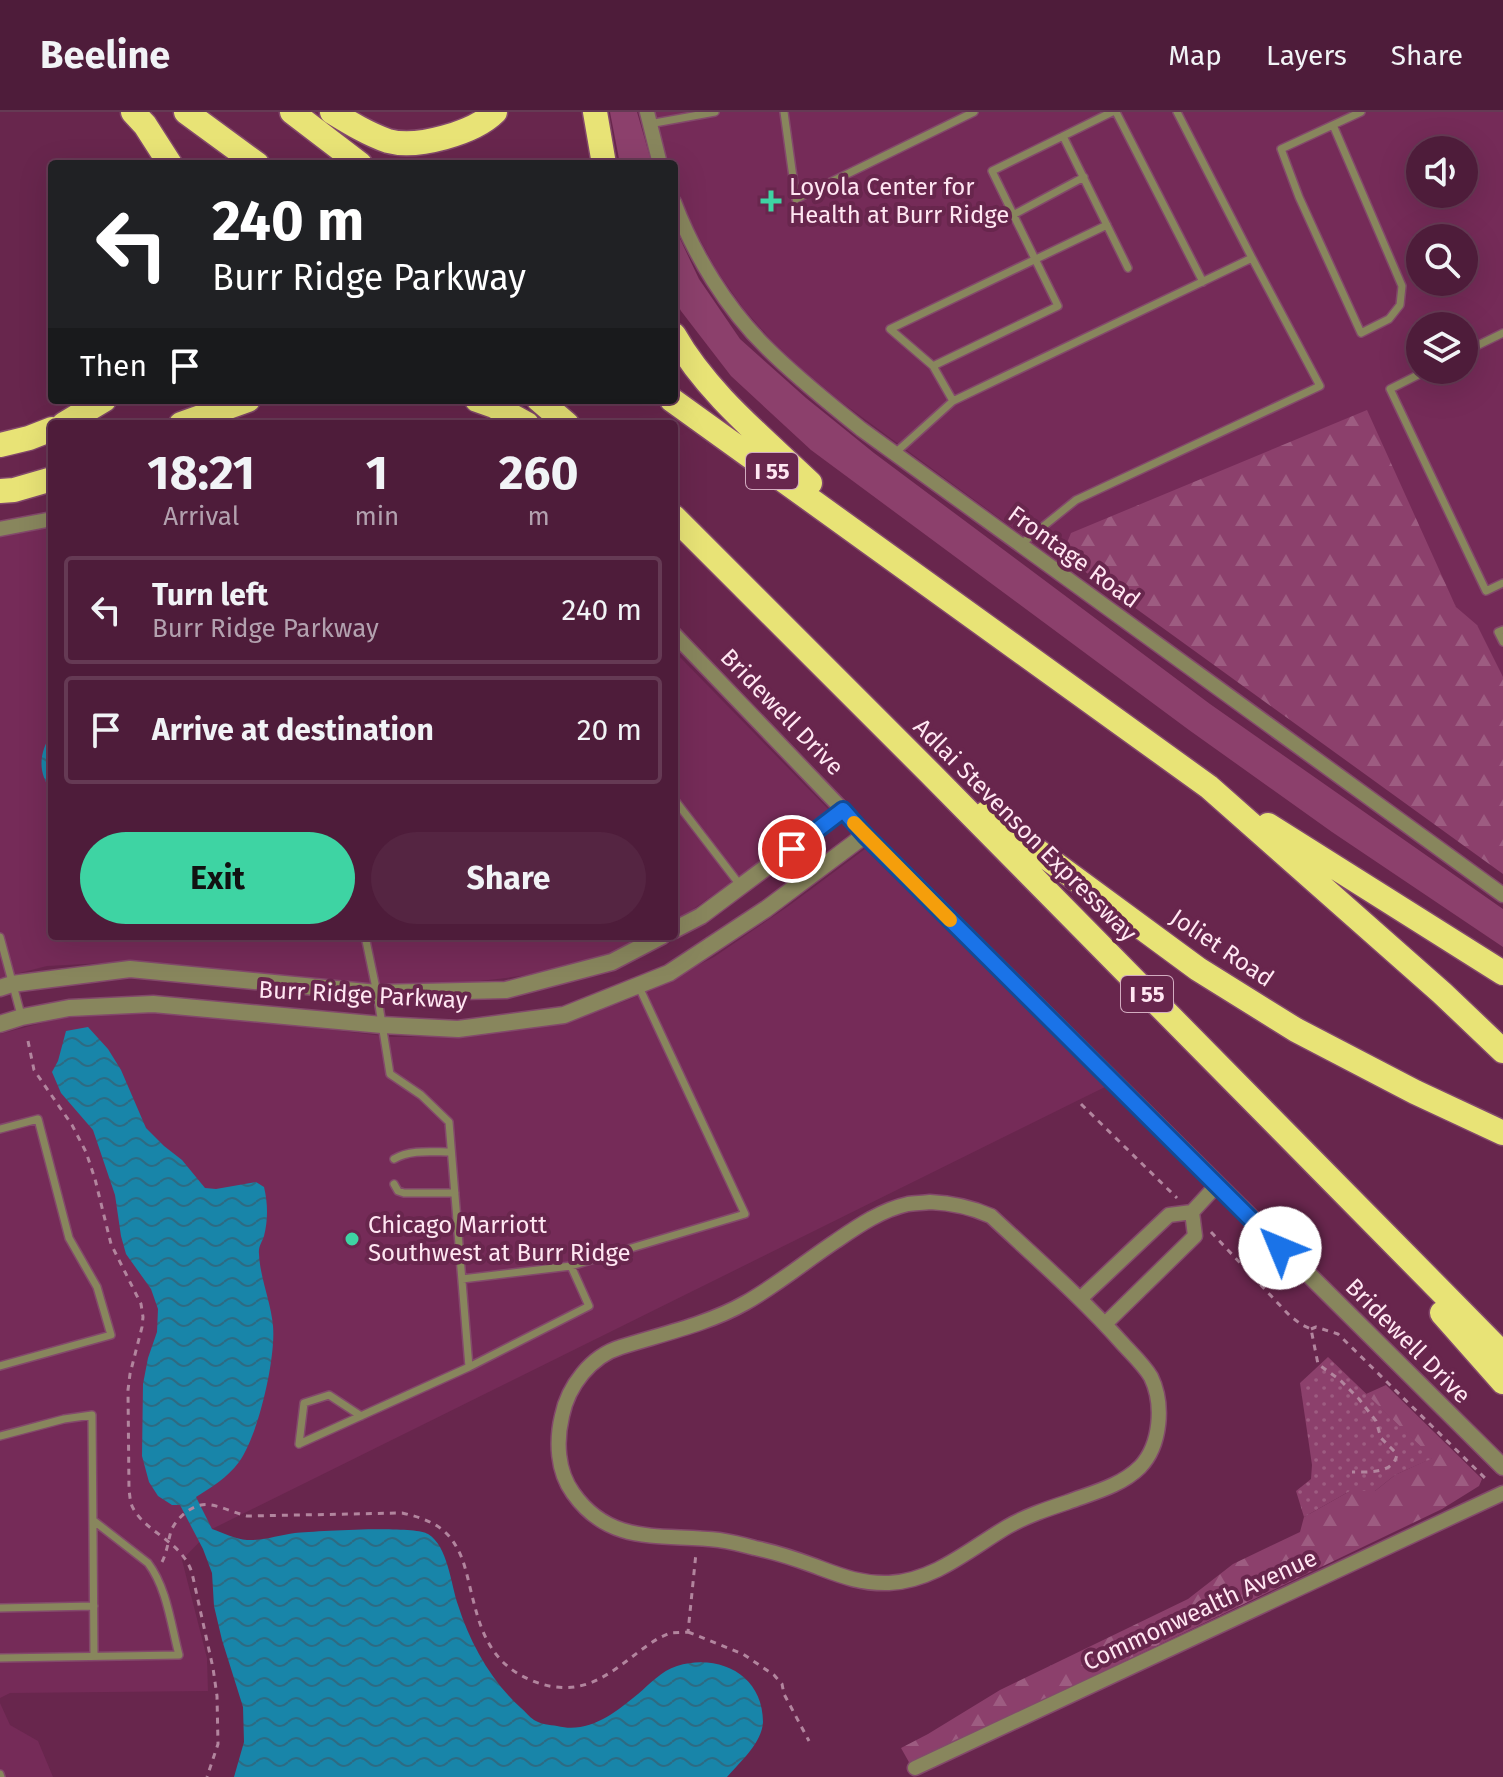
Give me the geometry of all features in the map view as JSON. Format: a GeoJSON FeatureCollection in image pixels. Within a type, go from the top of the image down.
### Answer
{"type":"FeatureCollection","features":[{"type":"Feature","properties":{"kind":"highway"},"geometry":{"type":"LineString","coordinates":[[133,112],[167,160]]}},
{"type":"Feature","properties":{"kind":"highway"},"geometry":{"type":"LineString","coordinates":[[186,112],[252,160]]}},
{"type":"Feature","properties":{"kind":"highway"},"geometry":{"type":"LineString","coordinates":[[292,112],[355,160]]}},
{"type":"Feature","properties":{"kind":"highway"},"geometry":{"type":"LineString","coordinates":[[332,112],[358,128],[391,142],[417,142],[462,132],[495,112]]}},
{"type":"Feature","properties":{"kind":"highway"},"geometry":{"type":"LineString","coordinates":[[595,112],[603,160]]}},
{"type":"Feature","properties":{"kind":"highway"},"geometry":{"type":"LineString","coordinates":[[678,342],[714,391],[872,542]]}},
{"type":"Feature","properties":{"kind":"highway"},"geometry":{"type":"LineString","coordinates":[[71,420],[97,404]]}},
{"type":"Feature","properties":{"kind":"highway"},"geometry":{"type":"LineString","coordinates":[[192,420],[237,404]]}},
{"type":"Feature","properties":{"kind":"highway"},"geometry":{"type":"LineString","coordinates":[[488,404],[520,420]]}},
{"type":"Feature","properties":{"kind":"highway"},"geometry":{"type":"LineString","coordinates":[[544,404],[562,420]]}},
{"type":"Feature","properties":{"kind":"highway","name":"I 55"},"geometry":{"type":"LineString","coordinates":[[678,404],[1209,787],[1503,1051]]}},
{"type":"Feature","properties":{"kind":"highway"},"geometry":{"type":"LineString","coordinates":[[0,445],[48,431]]}},
{"type":"Feature","properties":{"kind":"highway"},"geometry":{"type":"LineString","coordinates":[[0,491],[48,480]]}},
{"type":"Feature","properties":{"kind":"highway","name":"Adlai Stevenson Expressway"},"geometry":{"type":"LineString","coordinates":[[678,521],[1503,1354]]}},
{"type":"Feature","properties":{"kind":"highway","name":"Joliet Road"},"geometry":{"type":"LineString","coordinates":[[931,774],[1198,969],[1296,1030],[1415,1092],[1503,1133]]}},
{"type":"Feature","properties":{"kind":"highway"},"geometry":{"type":"LineString","coordinates":[[1209,787],[1503,973]]}},
{"type":"Feature","properties":{"kind":"highway"},"geometry":{"type":"LineString","coordinates":[[1364,1214],[1405,1271],[1503,1382]]}},
{"type":"Feature","properties":{"kind":"street"},"geometry":{"type":"LineString","coordinates":[[648,118],[659,160]]}},
{"type":"Feature","properties":{"kind":"street","name":"Frontage Road"},"geometry":{"type":"LineString","coordinates":[[678,213],[730,306],[764,346],[802,381],[894,454],[1503,895]]}},
{"type":"Feature","properties":{"kind":"street"},"geometry":{"type":"LineString","coordinates":[[0,529],[48,520]]}},
{"type":"Feature","properties":{"kind":"street","name":"Bridewell Drive"},"geometry":{"type":"LineString","coordinates":[[678,638],[865,835],[1503,1467]]}},
{"type":"Feature","properties":{"kind":"street"},"geometry":{"type":"LineString","coordinates":[[678,928],[701,916],[843,810]]}},
{"type":"Feature","properties":{"kind":"street","name":"Burr Ridge Parkway"},"geometry":{"type":"LineString","coordinates":[[0,1024],[69,1008],[153,1004],[458,1029],[564,1015],[669,973],[766,909],[865,835]]}},
{"type":"Feature","properties":{"kind":"street","name":"Burr Ridge Parkway"},"geometry":{"type":"LineString","coordinates":[[6,986],[130,969],[377,993],[506,990],[612,962],[654,940]]}},
{"type":"Feature","properties":{"kind":"street"},"geometry":{"type":"LineString","coordinates":[[1080,1299],[1169,1215],[1192,1212],[1217,1185]]}},
{"type":"Feature","properties":{"kind":"street"},"geometry":{"type":"LineString","coordinates":[[950,1203],[991,1216],[1105,1324],[1150,1375],[1157,1393],[1157,1436],[1140,1467],[1117,1483],[1027,1517],[948,1565],[913,1580],[895,1583],[855,1581],[775,1553],[719,1540],[633,1535],[613,1528],[585,1509],[570,1489],[561,1468],[558,1439],[562,1412],[573,1386],[592,1363],[614,1349],[694,1324],[744,1304],[860,1224],[908,1204],[950,1203]]}},
{"type":"Feature","properties":{"kind":"street"},"geometry":{"type":"LineString","coordinates":[[1105,1324],[1195,1236],[1192,1212]]}},
{"type":"Feature","properties":{"kind":"street","name":"Commonwealth Avenue"},"geometry":{"type":"LineString","coordinates":[[915,1768],[1499,1490]]}},
{"type":"Feature","properties":{"kind":"lane"},"geometry":{"type":"LineString","coordinates":[[648,118],[715,112]]}},
{"type":"Feature","properties":{"kind":"lane"},"geometry":{"type":"LineString","coordinates":[[784,112],[796,199],[974,112]]}},
{"type":"Feature","properties":{"kind":"lane"},"geometry":{"type":"LineString","coordinates":[[933,366],[1058,306],[992,171],[1114,112],[1203,282]]}},
{"type":"Feature","properties":{"kind":"lane"},"geometry":{"type":"LineString","coordinates":[[1020,545],[1076,500],[1320,386],[1177,112]]}},
{"type":"Feature","properties":{"kind":"lane"},"geometry":{"type":"LineString","coordinates":[[1333,125],[1402,286],[1400,305],[1389,319],[1361,333],[1299,197],[1281,149],[1361,112]]}},
{"type":"Feature","properties":{"kind":"lane"},"geometry":{"type":"LineString","coordinates":[[1063,136],[1128,268]]}},
{"type":"Feature","properties":{"kind":"lane"},"geometry":{"type":"LineString","coordinates":[[1013,215],[1084,177]]}},
{"type":"Feature","properties":{"kind":"lane"},"geometry":{"type":"LineString","coordinates":[[953,401],[933,366],[890,329],[1107,225]]}},
{"type":"Feature","properties":{"kind":"lane"},"geometry":{"type":"LineString","coordinates":[[894,454],[953,401],[1252,258]]}},
{"type":"Feature","properties":{"kind":"lane"},"geometry":{"type":"LineString","coordinates":[[1478,345],[1503,333]]}},
{"type":"Feature","properties":{"kind":"lane"},"geometry":{"type":"LineString","coordinates":[[1406,381],[1390,389],[1486,591],[1503,583]]}},
{"type":"Feature","properties":{"kind":"lane"},"geometry":{"type":"LineString","coordinates":[[1503,630],[1498,632],[1503,642]]}},
{"type":"Feature","properties":{"kind":"lane"},"geometry":{"type":"LineString","coordinates":[[678,805],[741,887]]}},
{"type":"Feature","properties":{"kind":"lane"},"geometry":{"type":"LineString","coordinates":[[0,937],[6,986],[22,1017]]}},
{"type":"Feature","properties":{"kind":"lane"},"geometry":{"type":"LineString","coordinates":[[366,940],[390,1074],[421,1095],[449,1122],[469,1367]]}},
{"type":"Feature","properties":{"kind":"lane"},"geometry":{"type":"LineString","coordinates":[[462,1279],[571,1266],[745,1214],[638,985]]}},
{"type":"Feature","properties":{"kind":"lane"},"geometry":{"type":"LineString","coordinates":[[0,1129],[38,1119],[69,1238],[97,1287],[111,1335],[0,1366]]}},
{"type":"Feature","properties":{"kind":"lane"},"geometry":{"type":"LineString","coordinates":[[394,1159],[409,1153],[451,1152]]}},
{"type":"Feature","properties":{"kind":"lane"},"geometry":{"type":"LineString","coordinates":[[394,1184],[398,1191],[404,1193],[455,1193]]}},
{"type":"Feature","properties":{"kind":"lane"},"geometry":{"type":"LineString","coordinates":[[361,1416],[329,1395],[304,1403],[299,1444],[361,1416],[469,1367],[589,1306],[571,1266]]}},
{"type":"Feature","properties":{"kind":"lane"},"geometry":{"type":"LineString","coordinates":[[0,1436],[92,1415],[94,1656]]}},
{"type":"Feature","properties":{"kind":"lane"},"geometry":{"type":"LineString","coordinates":[[0,1658],[179,1655],[161,1585],[154,1571],[94,1521]]}},
{"type":"Feature","properties":{"kind":"lane"},"geometry":{"type":"LineString","coordinates":[[0,1608],[94,1606]]}},
{"type":"Feature","properties":{"kind":"path"},"geometry":{"type":"LineString","coordinates":[[1081,1104],[1192,1212],[1290,1316],[1311,1329],[1316,1327],[1338,1334],[1499,1490]]}},
{"type":"Feature","properties":{"kind":"path"},"geometry":{"type":"LineString","coordinates":[[1311,1329],[1318,1364],[1359,1399],[1376,1421],[1381,1438],[1397,1454],[1396,1461],[1382,1471],[1352,1472]]}},
{"type":"Feature","properties":{"kind":"path"},"geometry":{"type":"LineString","coordinates":[[154,1571],[166,1554],[178,1518],[202,1505],[210,1504],[247,1516],[402,1513],[414,1516],[439,1527],[458,1548],[478,1622],[495,1652],[517,1673],[544,1685],[573,1688],[612,1672],[659,1638],[670,1633],[688,1632],[743,1654],[774,1675],[782,1684],[784,1694],[809,1741]]}},
{"type":"Feature","properties":{"kind":"path"},"geometry":{"type":"LineString","coordinates":[[688,1632],[698,1539]]}},
{"type":"Feature","properties":{"kind":"path"},"geometry":{"type":"LineString","coordinates":[[169,1542],[190,1565],[216,1683],[218,1744],[207,1777]]}},
{"type":"Feature","properties":{"kind":"shaded area"},"geometry":{"type":"Polygon","coordinates":[[[655,112],[1503,112],[1503,704],[1362,413],[1063,565],[840,401],[772,341],[743,308],[717,271],[690,221],[678,190],[678,160],[667,160],[655,112]]]}},
{"type":"Feature","properties":{"kind":"shaded area"},"geometry":{"type":"Polygon","coordinates":[[[48,527],[48,940],[639,940],[615,952],[546,973],[472,982],[386,987],[104,963],[47,966],[0,978],[0,537],[48,527]]]}},
{"type":"Feature","properties":{"kind":"shaded area"},"geometry":{"type":"Polygon","coordinates":[[[678,655],[830,811],[678,920],[678,655]]]}},
{"type":"Feature","properties":{"kind":"shaded area"},"geometry":{"type":"Polygon","coordinates":[[[865,849],[1105,1087],[212,1529],[182,1560],[207,1658],[208,1691],[10,1693],[0,1698],[0,1034],[56,1019],[125,1012],[190,1013],[392,1037],[475,1036],[565,1023],[631,999],[714,957],[865,849]]]}},
{"type":"Feature","properties":{"kind":"shaded area"},"geometry":{"type":"Polygon","coordinates":[[[0,1703],[10,1725],[38,1741],[53,1777],[0,1777],[0,1703]]]}},
{"type":"Feature","properties":{"kind":"green space"},"geometry":{"type":"Polygon","coordinates":[[[610,112],[637,112],[651,160],[619,160],[610,112]]]}},
{"type":"Feature","properties":{"kind":"green space"},"geometry":{"type":"Polygon","coordinates":[[[678,234],[699,279],[740,339],[806,398],[874,453],[1210,704],[1503,909],[1503,947],[1332,832],[1189,730],[811,450],[731,376],[678,305],[678,234]]]}},
{"type":"Feature","properties":{"kind":"green space"},"geometry":{"type":"Polygon","coordinates":[[[1367,410],[1456,607],[1477,625],[1503,677],[1503,874],[1062,555],[1071,533],[1367,410]]]}},
{"type":"Feature","properties":{"kind":"green space"},"geometry":{"type":"Polygon","coordinates":[[[1328,1357],[1433,1458],[1395,1475],[1375,1491],[1350,1491],[1304,1517],[1296,1491],[1311,1479],[1312,1465],[1300,1383],[1328,1357]]]}},
{"type":"Feature","properties":{"kind":"green space"},"geometry":{"type":"Polygon","coordinates":[[[1386,1385],[1482,1479],[1479,1486],[1442,1509],[910,1764],[901,1748],[1000,1690],[1188,1599],[1233,1564],[1300,1532],[1304,1517],[1350,1491],[1375,1491],[1395,1475],[1432,1458],[1366,1394],[1386,1385]]]}},
{"type":"Feature","properties":{"kind":"water"},"geometry":{"type":"Polygon","coordinates":[[[48,740],[48,785],[42,770],[44,748],[48,740]]]}},
{"type":"Feature","properties":{"kind":"water"},"geometry":{"type":"Polygon","coordinates":[[[88,1027],[108,1049],[121,1070],[146,1128],[182,1160],[205,1188],[256,1182],[264,1187],[267,1218],[259,1251],[273,1326],[272,1358],[259,1416],[246,1450],[229,1473],[196,1497],[212,1529],[247,1540],[343,1530],[385,1529],[428,1534],[444,1556],[463,1619],[483,1661],[510,1697],[532,1719],[542,1723],[569,1728],[601,1720],[661,1674],[677,1666],[708,1663],[736,1672],[747,1680],[755,1692],[763,1722],[755,1745],[727,1777],[234,1777],[244,1742],[243,1707],[214,1606],[212,1573],[180,1505],[172,1505],[158,1496],[149,1482],[142,1456],[143,1384],[157,1332],[158,1309],[151,1289],[126,1254],[115,1195],[93,1130],[61,1093],[52,1072],[66,1031],[88,1027]]]}},
{"type":"Feature","properties":{"kind":"slow traffic"},"geometry":{"type":"LineString","coordinates":[[854,823],[950,920]]}},
{"type":"Feature","properties":{"kind":"place","name":"Loyola Center for Health at Burr Ridge"},"geometry":{"type":"Point","coordinates":[771,201]}},
{"type":"Feature","properties":{"kind":"place","name":"Chicago Marriott Southwest at Burr Ridge"},"geometry":{"type":"Point","coordinates":[352,1239]}},
{"type":"Feature","properties":{"kind":"route"},"geometry":{"type":"LineString","coordinates":[[792,849],[843,810],[1280,1248]]}}]}
